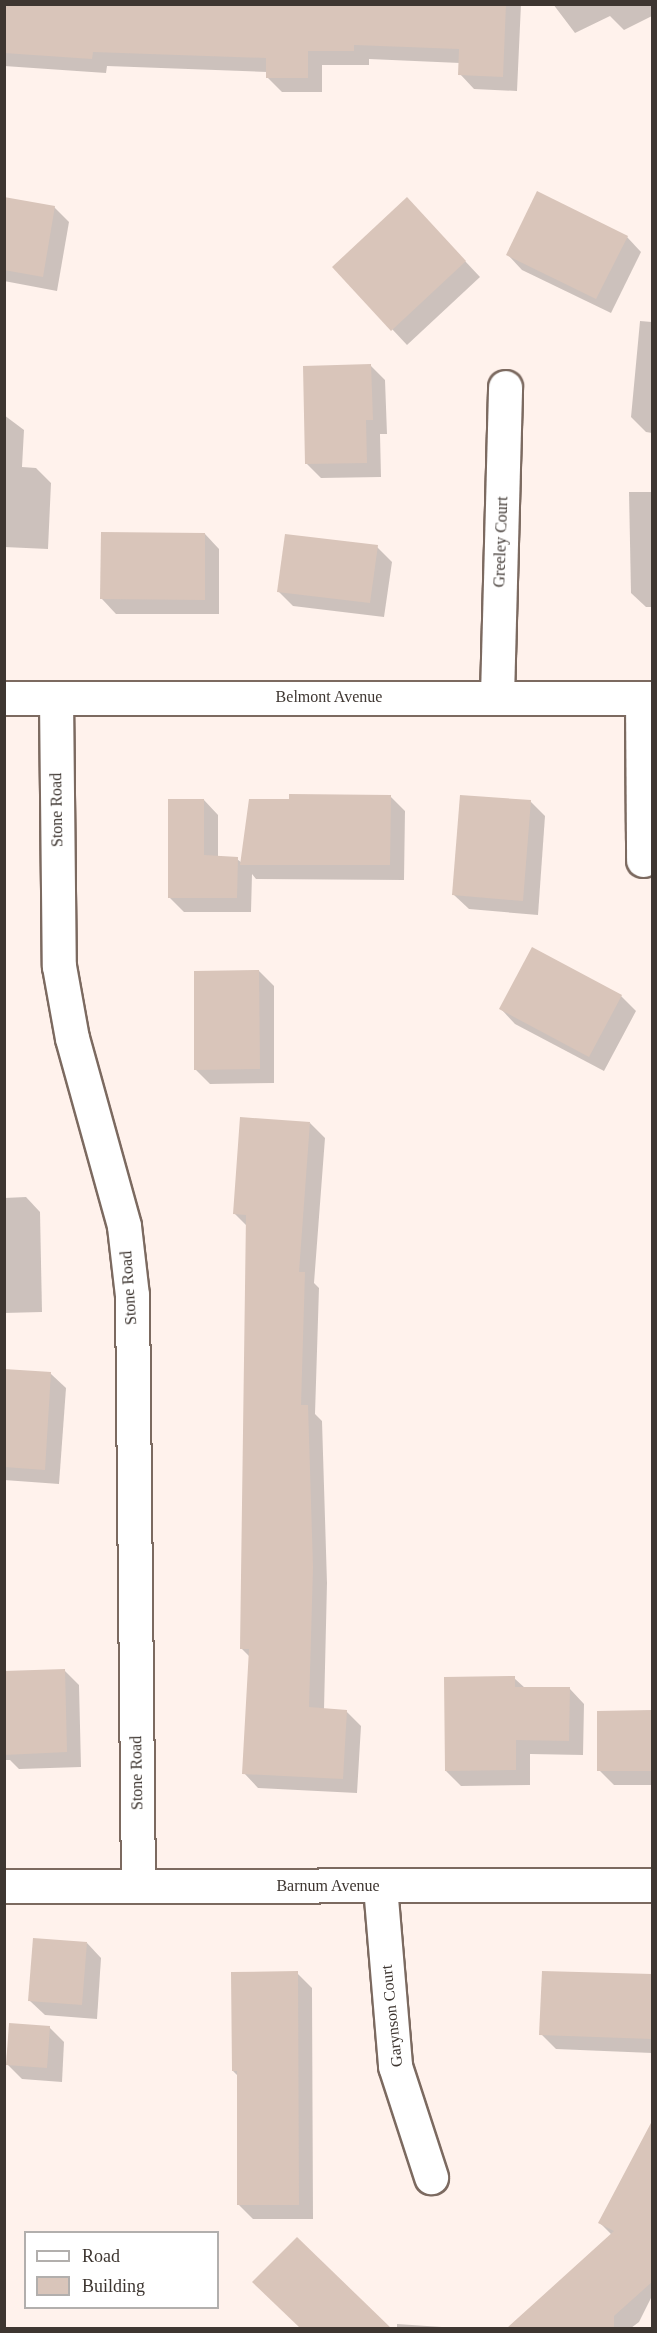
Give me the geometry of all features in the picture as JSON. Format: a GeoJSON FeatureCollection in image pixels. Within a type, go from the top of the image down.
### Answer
{"type":"FeatureCollection","features":[{"type":"Feature","properties":{"kind":"street","name":"Greeley Court"},"geometry":{"type":"LineString","coordinates":[[497,696],[505,387]]}},
{"type":"Feature","properties":{"kind":"street","name":"Belmont Avenue"},"geometry":{"type":"LineString","coordinates":[[4,698],[497,696],[647,699]]}},
{"type":"Feature","properties":{"kind":"street","name":"Stone Road"},"geometry":{"type":"LineString","coordinates":[[56,698],[59,966],[72,1038],[123,1226],[132,1296],[138,1886]]}},
{"type":"Feature","properties":{"kind":"street"},"geometry":{"type":"LineString","coordinates":[[643,860],[647,699]]}},
{"type":"Feature","properties":{"kind":"street","name":"Barnum Avenue"},"geometry":{"type":"LineString","coordinates":[[4,1886],[652,1885]]}},
{"type":"Feature","properties":{"kind":"street","name":"Garynson Court"},"geometry":{"type":"LineString","coordinates":[[380,1886],[395,2066],[431,2177]]}},
{"type":"Feature","properties":{"kind":"building"},"geometry":{"type":"Polygon","coordinates":[[[4,4],[506,4],[503,77],[458,75],[459,49],[354,45],[354,51],[308,51],[308,78],[266,78],[266,58],[93,52],[92,59],[4,53],[4,4]]]}},
{"type":"Feature","properties":{"kind":"building"},"geometry":{"type":"Polygon","coordinates":[[[537,191],[628,236],[596,299],[506,255],[537,191]]]}},
{"type":"Feature","properties":{"kind":"building"},"geometry":{"type":"Polygon","coordinates":[[[4,197],[55,206],[43,277],[4,270],[4,197]]]}},
{"type":"Feature","properties":{"kind":"building"},"geometry":{"type":"Polygon","coordinates":[[[407,197],[466,261],[391,331],[332,267],[407,197]]]}},
{"type":"Feature","properties":{"kind":"building"},"geometry":{"type":"Polygon","coordinates":[[[371,364],[373,420],[366,420],[367,463],[305,464],[303,366],[371,364]]]}},
{"type":"Feature","properties":{"kind":"building"},"geometry":{"type":"Polygon","coordinates":[[[101,532],[205,533],[205,600],[100,599],[101,532]]]}},
{"type":"Feature","properties":{"kind":"building"},"geometry":{"type":"Polygon","coordinates":[[[285,534],[378,545],[370,603],[277,592],[285,534]]]}},
{"type":"Feature","properties":{"kind":"building"},"geometry":{"type":"Polygon","coordinates":[[[289,794],[391,795],[390,865],[240,865],[249,799],[289,799],[289,794]]]}},
{"type":"Feature","properties":{"kind":"building"},"geometry":{"type":"Polygon","coordinates":[[[460,795],[531,800],[523,901],[452,895],[460,795]]]}},
{"type":"Feature","properties":{"kind":"building"},"geometry":{"type":"Polygon","coordinates":[[[168,799],[204,799],[204,855],[238,857],[237,898],[168,898],[168,799]]]}},
{"type":"Feature","properties":{"kind":"building"},"geometry":{"type":"Polygon","coordinates":[[[532,947],[622,995],[589,1057],[499,1009],[532,947]]]}},
{"type":"Feature","properties":{"kind":"building"},"geometry":{"type":"Polygon","coordinates":[[[259,970],[260,1069],[194,1070],[194,971],[259,970]]]}},
{"type":"Feature","properties":{"kind":"building"},"geometry":{"type":"Polygon","coordinates":[[[240,1117],[310,1122],[299,1272],[305,1272],[301,1405],[308,1405],[313,1567],[309,1707],[347,1710],[343,1779],[242,1774],[249,1649],[240,1649],[246,1215],[233,1214],[240,1117]]]}},
{"type":"Feature","properties":{"kind":"building"},"geometry":{"type":"Polygon","coordinates":[[[4,1369],[51,1372],[45,1470],[4,1467],[4,1369]]]}},
{"type":"Feature","properties":{"kind":"building"},"geometry":{"type":"Polygon","coordinates":[[[65,1669],[67,1752],[4,1755],[4,1671],[65,1669]]]}},
{"type":"Feature","properties":{"kind":"building"},"geometry":{"type":"Polygon","coordinates":[[[515,1676],[515,1687],[570,1687],[569,1741],[516,1740],[516,1770],[445,1771],[444,1677],[515,1676]]]}},
{"type":"Feature","properties":{"kind":"building"},"geometry":{"type":"Polygon","coordinates":[[[652,1710],[652,1771],[597,1771],[597,1711],[652,1710]]]}},
{"type":"Feature","properties":{"kind":"building"},"geometry":{"type":"Polygon","coordinates":[[[33,1938],[87,1942],[82,2005],[28,2001],[33,1938]]]}},
{"type":"Feature","properties":{"kind":"building"},"geometry":{"type":"Polygon","coordinates":[[[298,1971],[299,2205],[237,2205],[237,2071],[232,2071],[231,1972],[298,1971]]]}},
{"type":"Feature","properties":{"kind":"building"},"geometry":{"type":"Polygon","coordinates":[[[542,1971],[652,1974],[652,2039],[539,2035],[542,1971]]]}},
{"type":"Feature","properties":{"kind":"building"},"geometry":{"type":"Polygon","coordinates":[[[9,2023],[50,2026],[47,2068],[6,2065],[9,2023]]]}},
{"type":"Feature","properties":{"kind":"building"},"geometry":{"type":"Polygon","coordinates":[[[652,2121],[652,2282],[614,2316],[614,2328],[507,2328],[614,2231],[598,2223],[652,2121]]]}},
{"type":"Feature","properties":{"kind":"building"},"geometry":{"type":"Polygon","coordinates":[[[297,2237],[391,2328],[300,2328],[252,2282],[297,2237]]]}}]}
